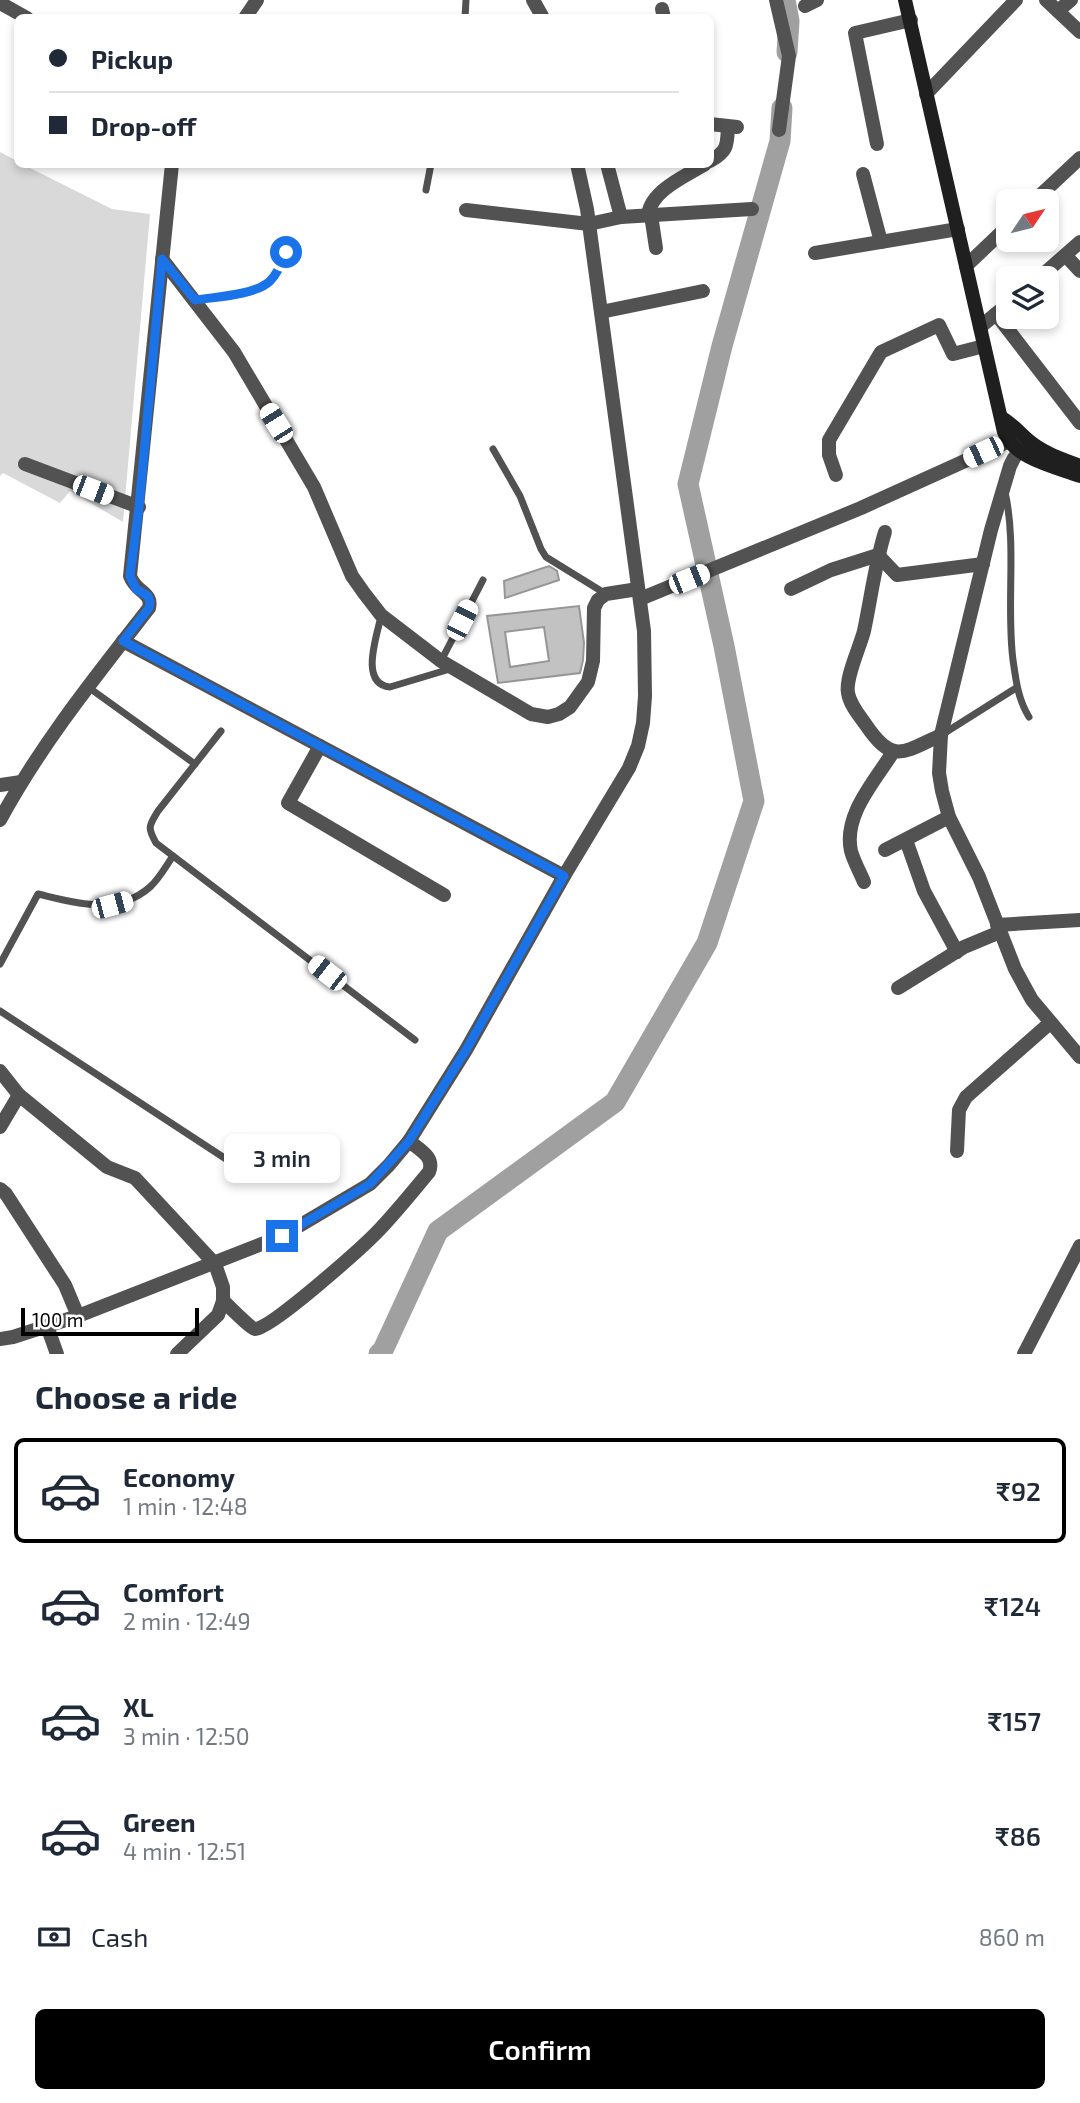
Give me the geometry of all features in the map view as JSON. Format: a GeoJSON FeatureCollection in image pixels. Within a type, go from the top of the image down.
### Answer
{"type":"FeatureCollection","features":[{"type":"Feature","properties":{"kind":"main road"},"geometry":{"type":"LineString","coordinates":[[905,0],[1007,441]]}},
{"type":"Feature","properties":{"kind":"main road"},"geometry":{"type":"LineString","coordinates":[[1002,418],[1015,426],[1023,442],[1080,476]]}},
{"type":"Feature","properties":{"kind":"main road"},"geometry":{"type":"LineString","coordinates":[[1023,442],[1080,466]]}},
{"type":"Feature","properties":{"kind":"street"},"geometry":{"type":"LineString","coordinates":[[776,0],[789,56],[779,130]]}},
{"type":"Feature","properties":{"kind":"street"},"geometry":{"type":"LineString","coordinates":[[926,94],[1016,0]]}},
{"type":"Feature","properties":{"kind":"street"},"geometry":{"type":"LineString","coordinates":[[1046,0],[1080,32]]}},
{"type":"Feature","properties":{"kind":"street"},"geometry":{"type":"LineString","coordinates":[[1058,11],[1071,0]]}},
{"type":"Feature","properties":{"kind":"street"},"geometry":{"type":"LineString","coordinates":[[0,3],[20,14]]}},
{"type":"Feature","properties":{"kind":"street"},"geometry":{"type":"LineString","coordinates":[[877,144],[855,33],[911,20]]}},
{"type":"Feature","properties":{"kind":"street"},"geometry":{"type":"LineString","coordinates":[[714,125],[733,127],[724,151],[714,158]]}},
{"type":"Feature","properties":{"kind":"street"},"geometry":{"type":"LineString","coordinates":[[1047,189],[1080,158]]}},
{"type":"Feature","properties":{"kind":"street"},"geometry":{"type":"LineString","coordinates":[[0,820],[21,782],[88,687],[149,608],[148,596],[136,589],[130,576],[172,168]]}},
{"type":"Feature","properties":{"kind":"street"},"geometry":{"type":"LineString","coordinates":[[0,1339],[78,1316],[282,1236],[370,1184],[409,1141],[466,1050],[564,876],[629,768],[638,746],[645,696],[644,631],[589,224],[578,168]]}},
{"type":"Feature","properties":{"kind":"street"},"geometry":{"type":"LineString","coordinates":[[608,168],[621,217]]}},
{"type":"Feature","properties":{"kind":"street"},"geometry":{"type":"LineString","coordinates":[[656,248],[649,206],[660,194],[699,168]]}},
{"type":"Feature","properties":{"kind":"street"},"geometry":{"type":"LineString","coordinates":[[863,174],[881,242]]}},
{"type":"Feature","properties":{"kind":"street"},"geometry":{"type":"LineString","coordinates":[[466,209],[589,224],[621,217],[752,209]]}},
{"type":"Feature","properties":{"kind":"street"},"geometry":{"type":"LineString","coordinates":[[815,253],[958,229]]}},
{"type":"Feature","properties":{"kind":"street"},"geometry":{"type":"LineString","coordinates":[[967,265],[996,237]]}},
{"type":"Feature","properties":{"kind":"street"},"geometry":{"type":"LineString","coordinates":[[1054,266],[1080,242]]}},
{"type":"Feature","properties":{"kind":"street"},"geometry":{"type":"LineString","coordinates":[[1066,256],[1080,271]]}},
{"type":"Feature","properties":{"kind":"street"},"geometry":{"type":"LineString","coordinates":[[162,259],[234,352],[314,487],[352,576],[381,615],[447,664],[531,714],[548,717],[559,714],[570,707],[588,682],[593,661],[594,608],[598,600],[606,594],[639,594],[861,508],[1007,441],[1023,442],[1010,466],[983,564],[942,735],[939,773],[949,817],[979,877],[1015,969],[1032,1000],[1080,1057]]}},
{"type":"Feature","properties":{"kind":"street"},"geometry":{"type":"LineString","coordinates":[[601,312],[703,291]]}},
{"type":"Feature","properties":{"kind":"street"},"geometry":{"type":"LineString","coordinates":[[980,327],[996,314]]}},
{"type":"Feature","properties":{"kind":"street"},"geometry":{"type":"LineString","coordinates":[[836,475],[829,455],[829,440],[881,352],[939,325],[953,354],[984,346]]}},
{"type":"Feature","properties":{"kind":"street"},"geometry":{"type":"LineString","coordinates":[[1008,329],[1077,414]]}},
{"type":"Feature","properties":{"kind":"street"},"geometry":{"type":"LineString","coordinates":[[25,464],[139,507]]}},
{"type":"Feature","properties":{"kind":"street"},"geometry":{"type":"LineString","coordinates":[[885,531],[863,632],[847,683],[848,694],[852,705],[874,737],[893,752],[905,751],[942,735]]}},
{"type":"Feature","properties":{"kind":"street"},"geometry":{"type":"LineString","coordinates":[[878,555],[898,575],[983,564]]}},
{"type":"Feature","properties":{"kind":"street"},"geometry":{"type":"LineString","coordinates":[[791,589],[831,570],[878,555]]}},
{"type":"Feature","properties":{"kind":"street"},"geometry":{"type":"LineString","coordinates":[[123,641],[564,876]]}},
{"type":"Feature","properties":{"kind":"street"},"geometry":{"type":"LineString","coordinates":[[320,747],[288,803],[444,895]]}},
{"type":"Feature","properties":{"kind":"street"},"geometry":{"type":"LineString","coordinates":[[864,882],[851,849],[851,825],[860,805],[893,752]]}},
{"type":"Feature","properties":{"kind":"street"},"geometry":{"type":"LineString","coordinates":[[0,785],[21,782]]}},
{"type":"Feature","properties":{"kind":"street"},"geometry":{"type":"LineString","coordinates":[[885,850],[949,817]]}},
{"type":"Feature","properties":{"kind":"street"},"geometry":{"type":"LineString","coordinates":[[906,840],[924,891],[957,952]]}},
{"type":"Feature","properties":{"kind":"street"},"geometry":{"type":"LineString","coordinates":[[898,988],[998,929],[1080,920]]}},
{"type":"Feature","properties":{"kind":"street"},"geometry":{"type":"LineString","coordinates":[[957,1151],[959,1110],[966,1097],[1050,1023]]}},
{"type":"Feature","properties":{"kind":"street"},"geometry":{"type":"LineString","coordinates":[[0,1071],[19,1095],[107,1167],[135,1178],[215,1264],[223,1287],[223,1301],[218,1315],[177,1354]]}},
{"type":"Feature","properties":{"kind":"street"},"geometry":{"type":"LineString","coordinates":[[0,1126],[19,1095]]}},
{"type":"Feature","properties":{"kind":"street"},"geometry":{"type":"LineString","coordinates":[[223,1301],[253,1329],[261,1328],[362,1247],[395,1213],[431,1167],[429,1157],[409,1141]]}},
{"type":"Feature","properties":{"kind":"street"},"geometry":{"type":"LineString","coordinates":[[0,1189],[6,1194],[65,1285],[78,1316]]}},
{"type":"Feature","properties":{"kind":"street"},"geometry":{"type":"LineString","coordinates":[[1024,1354],[1080,1246]]}},
{"type":"Feature","properties":{"kind":"street"},"geometry":{"type":"LineString","coordinates":[[47,1326],[57,1354]]}},
{"type":"Feature","properties":{"kind":"lane"},"geometry":{"type":"LineString","coordinates":[[426,190],[430,168]]}},
{"type":"Feature","properties":{"kind":"lane"},"geometry":{"type":"LineString","coordinates":[[195,300],[253,290],[267,284],[280,267],[291,237]]}},
{"type":"Feature","properties":{"kind":"lane"},"geometry":{"type":"LineString","coordinates":[[493,449],[520,496],[546,557],[606,594]]}},
{"type":"Feature","properties":{"kind":"lane"},"geometry":{"type":"LineString","coordinates":[[1004,488],[1009,516],[1010,635],[1016,688],[1029,717]]}},
{"type":"Feature","properties":{"kind":"lane"},"geometry":{"type":"LineString","coordinates":[[381,615],[372,656],[373,675],[376,682],[390,687],[447,664],[483,580]]}},
{"type":"Feature","properties":{"kind":"lane"},"geometry":{"type":"LineString","coordinates":[[88,687],[195,764]]}},
{"type":"Feature","properties":{"kind":"lane"},"geometry":{"type":"LineString","coordinates":[[942,735],[1016,688]]}},
{"type":"Feature","properties":{"kind":"lane"},"geometry":{"type":"LineString","coordinates":[[221,730],[149,825],[156,843],[415,1040]]}},
{"type":"Feature","properties":{"kind":"lane"},"geometry":{"type":"LineString","coordinates":[[0,964],[38,894],[93,905],[129,901],[152,886],[173,856]]}},
{"type":"Feature","properties":{"kind":"lane"},"geometry":{"type":"LineString","coordinates":[[0,1011],[226,1159]]}},
{"type":"Feature","properties":{"kind":"shaded area"},"geometry":{"type":"Polygon","coordinates":[[[0,152],[14,159],[14,168],[30,168],[112,209],[150,214],[123,522],[70,491],[60,503],[3,473],[0,476],[0,152]]]}},
{"type":"Feature","properties":{"kind":"building"},"geometry":{"type":"Polygon","coordinates":[[[549,566],[557,571],[559,580],[505,598],[504,581],[549,566]]]}},
{"type":"Feature","properties":{"kind":"building"},"geometry":{"type":"Polygon","coordinates":[[[579,606],[584,643],[580,673],[498,683],[487,616],[579,606]],[[544,627],[505,632],[510,667],[549,661],[544,627]]]}},
{"type":"Feature","properties":{"kind":"waterway"},"geometry":{"type":"LineString","coordinates":[[785,0],[789,21],[787,52]]}},
{"type":"Feature","properties":{"kind":"waterway"},"geometry":{"type":"LineString","coordinates":[[379,1354],[438,1231],[615,1102],[707,943],[754,801],[724,646],[688,484],[722,346],[780,141],[782,108]]}},
{"type":"Feature","properties":{"kind":"route"},"geometry":{"type":"LineString","coordinates":[[282,1236],[370,1184],[409,1141],[466,1050],[564,876],[123,641],[149,608],[150,602],[148,596],[136,589],[130,576],[162,259],[195,300],[253,290],[267,284],[275,276],[286,252]]}}]}
